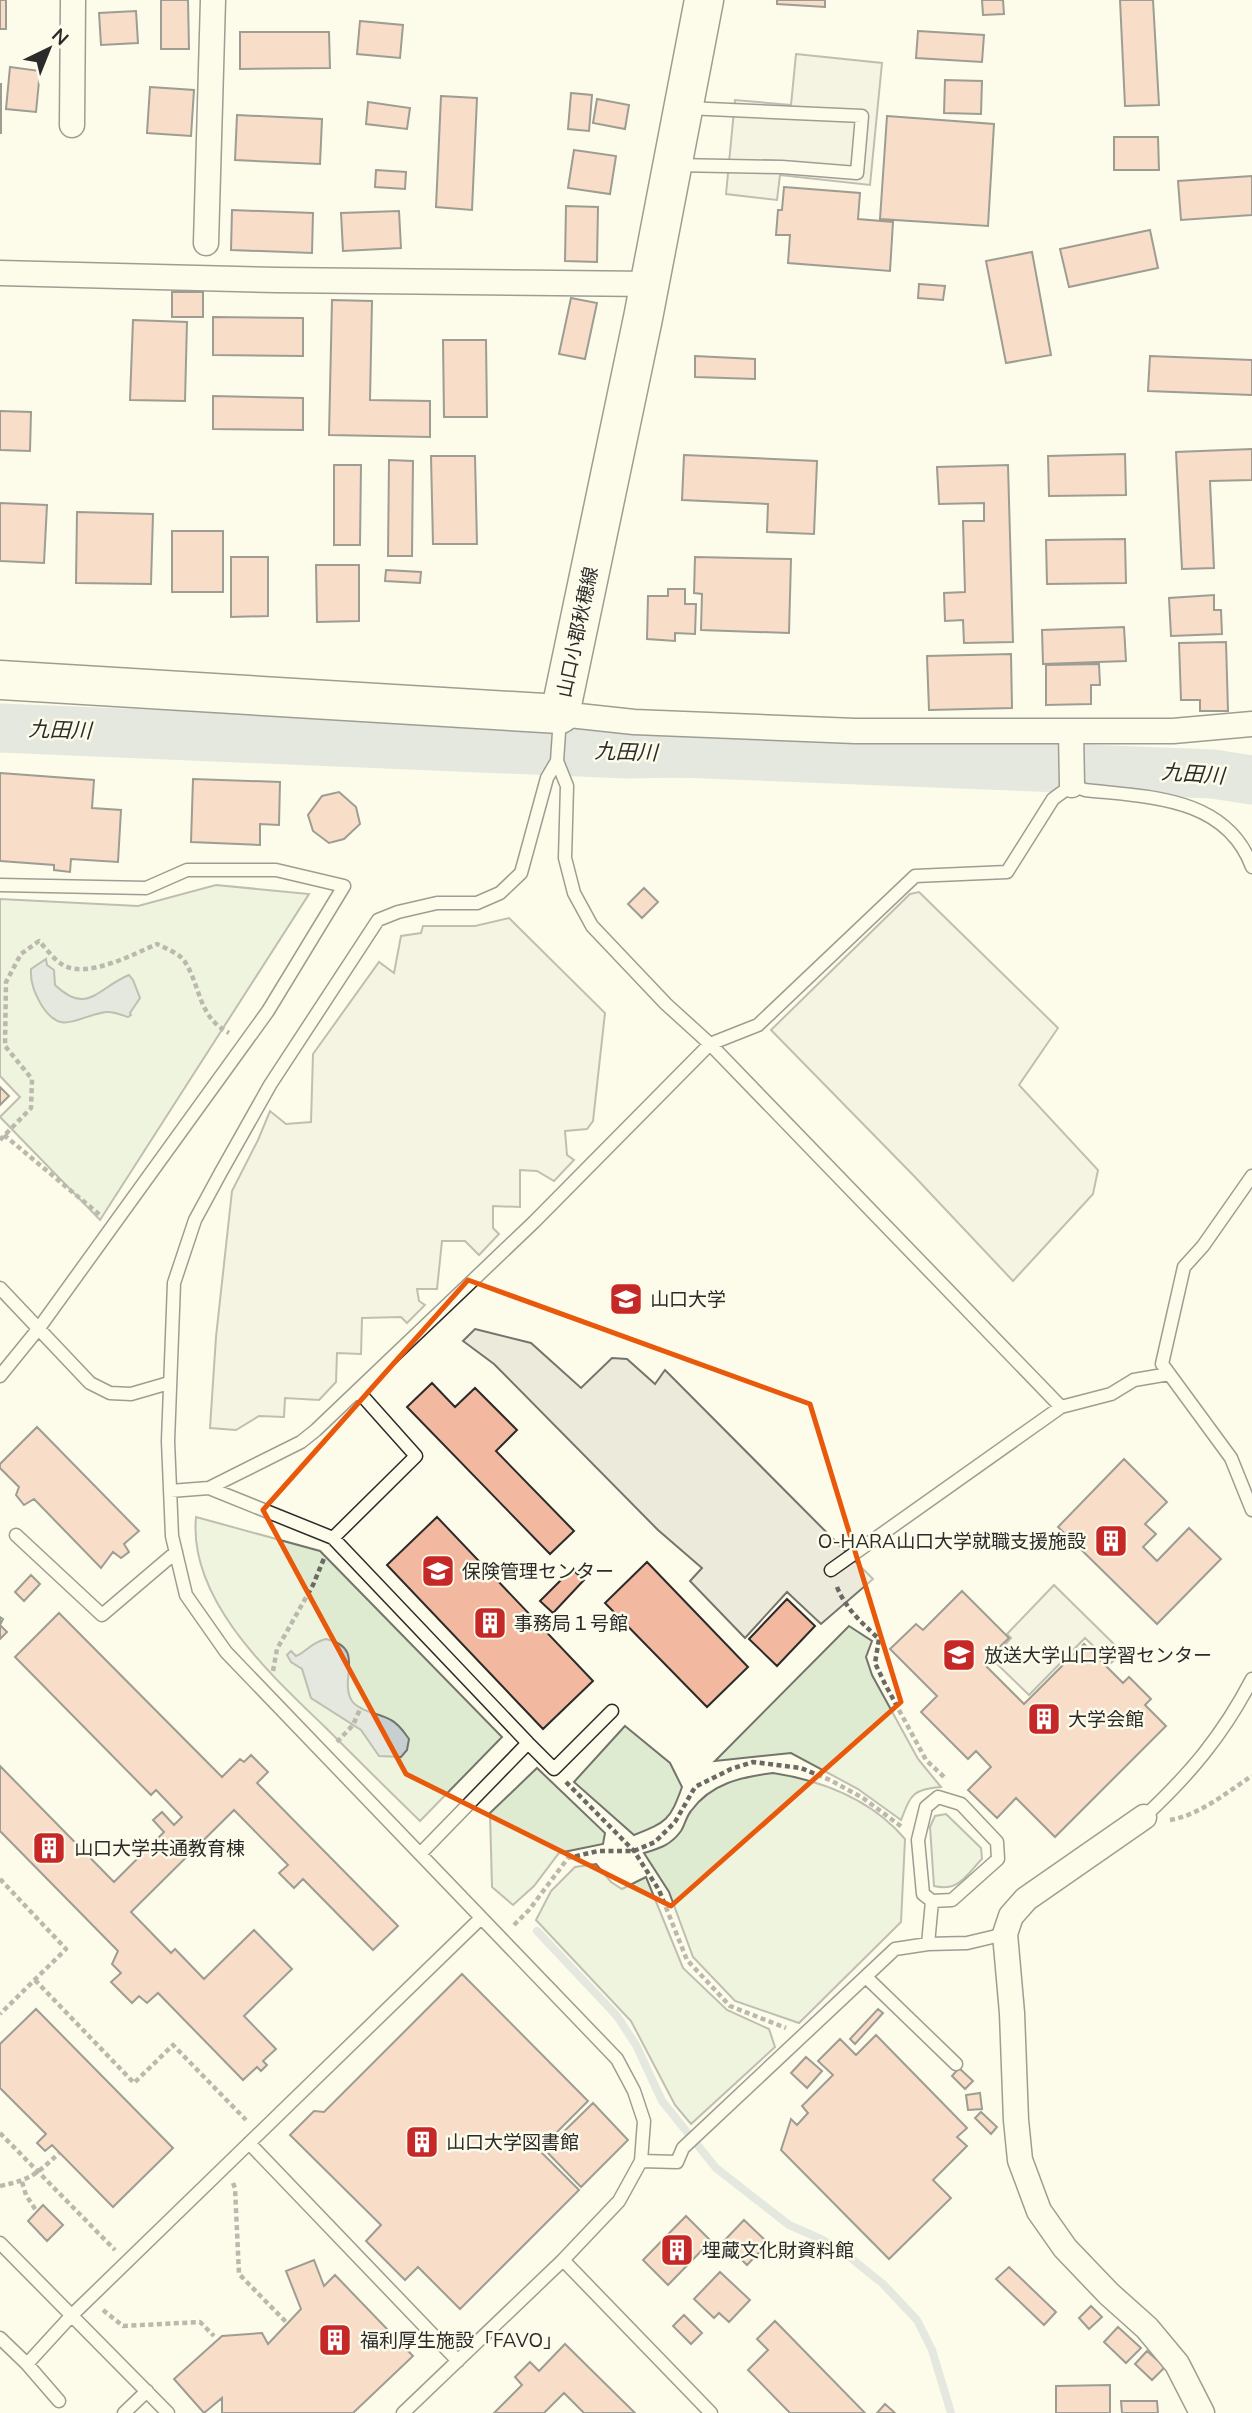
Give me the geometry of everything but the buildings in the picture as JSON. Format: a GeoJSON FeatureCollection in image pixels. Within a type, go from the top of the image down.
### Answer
{"type":"FeatureCollection","features":[{"type":"Feature","properties":{"kind":"main road","name":"山口小郡秋穂線"},"geometry":{"type":"LineString","coordinates":[[0,680],[560,714],[650,284],[704,0]]}},
{"type":"Feature","properties":{"kind":"street"},"geometry":{"type":"LineString","coordinates":[[72,125],[73,0]]}},
{"type":"Feature","properties":{"kind":"street"},"geometry":{"type":"LineString","coordinates":[[206,243],[213,0]]}},
{"type":"Feature","properties":{"kind":"street"},"geometry":{"type":"LineString","coordinates":[[0,273],[275,280],[650,284]]}},
{"type":"Feature","properties":{"kind":"street"},"geometry":{"type":"LineString","coordinates":[[560,714],[634,722],[855,731],[1173,731],[1252,724]]}},
{"type":"Feature","properties":{"kind":"street"},"geometry":{"type":"LineString","coordinates":[[1071,732],[1072,785]]}},
{"type":"Feature","properties":{"kind":"street"},"geometry":{"type":"LineString","coordinates":[[1144,1817],[1026,1899],[1011,1916],[1005,1934],[1012,2013],[1016,2120],[1020,2160],[1039,2210],[1065,2248],[1109,2294],[1147,2328],[1177,2364],[1202,2413]]}},
{"type":"Feature","properties":{"kind":"lane"},"geometry":{"type":"LineString","coordinates":[[671,165],[782,167],[857,173],[862,116],[683,108]]}},
{"type":"Feature","properties":{"kind":"lane"},"geometry":{"type":"LineString","coordinates":[[560,714],[557,761],[567,786],[565,858],[574,893],[592,926],[666,1004],[710,1044],[1061,1407]]}},
{"type":"Feature","properties":{"kind":"lane"},"geometry":{"type":"LineString","coordinates":[[403,2413],[563,2260],[619,2202],[641,2161],[645,2121],[634,2091],[617,2059],[226,1652],[186,1595],[172,1535],[170,1491],[169,1383],[174,1283],[195,1220],[270,1085],[378,920],[398,912],[437,903],[477,903],[500,893],[521,873],[547,778],[557,761]]}},
{"type":"Feature","properties":{"kind":"lane"},"geometry":{"type":"LineString","coordinates":[[170,1491],[209,1488],[301,1442],[534,1222],[710,1044],[758,1025],[915,876],[1007,872],[1053,799],[1072,785],[1085,790],[1167,799],[1209,816],[1234,834],[1252,867]]}},
{"type":"Feature","properties":{"kind":"lane"},"geometry":{"type":"LineString","coordinates":[[0,886],[146,888],[187,870],[276,870],[344,886],[268,1011],[39,1328],[0,1376]]}},
{"type":"Feature","properties":{"kind":"lane"},"geometry":{"type":"LineString","coordinates":[[1252,1177],[1184,1268],[1162,1364],[1231,1458],[1252,1510]]}},
{"type":"Feature","properties":{"kind":"lane"},"geometry":{"type":"LineString","coordinates":[[0,1288],[90,1383],[110,1393],[131,1394],[169,1383]]}},
{"type":"Feature","properties":{"kind":"lane"},"geometry":{"type":"LineString","coordinates":[[831,1570],[1061,1407],[1111,1394],[1134,1380],[1169,1374]]}},
{"type":"Feature","properties":{"kind":"lane"},"geometry":{"type":"LineString","coordinates":[[333,1538],[415,1457],[358,1391]]}},
{"type":"Feature","properties":{"kind":"lane"},"geometry":{"type":"LineString","coordinates":[[209,1488],[333,1538],[554,1769],[612,1711]]}},
{"type":"Feature","properties":{"kind":"lane"},"geometry":{"type":"LineString","coordinates":[[16,1535],[102,1615],[176,1552]]}},
{"type":"Feature","properties":{"kind":"lane"},"geometry":{"type":"LineString","coordinates":[[1144,1817],[1181,1783],[1235,1711],[1252,1679]]}},
{"type":"Feature","properties":{"kind":"lane"},"geometry":{"type":"LineString","coordinates":[[420,1854],[528,1743]]}},
{"type":"Feature","properties":{"kind":"lane"},"geometry":{"type":"LineString","coordinates":[[938,1797],[961,1804],[997,1842],[998,1859],[953,1900],[932,1901],[923,1894],[918,1840],[926,1807],[938,1797]]}},
{"type":"Feature","properties":{"kind":"lane"},"geometry":{"type":"LineString","coordinates":[[929,1944],[932,1901]]}},
{"type":"Feature","properties":{"kind":"lane"},"geometry":{"type":"LineString","coordinates":[[27,2364],[89,2298],[481,1918]]}},
{"type":"Feature","properties":{"kind":"lane"},"geometry":{"type":"LineString","coordinates":[[641,2161],[677,2162],[683,2148],[895,1949],[929,1944],[967,1944],[1005,1934]]}},
{"type":"Feature","properties":{"kind":"lane"},"geometry":{"type":"LineString","coordinates":[[866,1976],[956,2064]]}},
{"type":"Feature","properties":{"kind":"lane"},"geometry":{"type":"LineString","coordinates":[[249,2143],[458,2361]]}},
{"type":"Feature","properties":{"kind":"lane"},"geometry":{"type":"LineString","coordinates":[[0,2242],[169,2413]]}},
{"type":"Feature","properties":{"kind":"lane"},"geometry":{"type":"LineString","coordinates":[[563,2260],[711,2413]]}},
{"type":"Feature","properties":{"kind":"lane"},"geometry":{"type":"LineString","coordinates":[[0,2338],[59,2401]]}},
{"type":"Feature","properties":{"kind":"lane"},"geometry":{"type":"LineString","coordinates":[[124,2413],[147,2391]]}},
{"type":"Feature","properties":{"kind":"path"},"geometry":{"type":"LineString","coordinates":[[113,1226],[2,1137],[31,1108],[32,1079],[5,1046],[6,982],[21,954],[40,941],[63,965],[88,970],[122,960],[157,944],[185,960],[202,1007],[223,1030],[245,1041]]}},
{"type":"Feature","properties":{"kind":"path"},"geometry":{"type":"LineString","coordinates":[[262,1690],[272,1675],[277,1650],[313,1585],[333,1538]]}},
{"type":"Feature","properties":{"kind":"path"},"geometry":{"type":"LineString","coordinates":[[831,1570],[842,1599],[879,1639],[876,1663],[926,1760],[946,1780],[961,1804]]}},
{"type":"Feature","properties":{"kind":"path"},"geometry":{"type":"LineString","coordinates":[[353,1725],[360,1707]]}},
{"type":"Feature","properties":{"kind":"path"},"geometry":{"type":"LineString","coordinates":[[501,1938],[529,1910],[568,1858],[598,1851],[634,1852],[655,1842],[675,1822],[695,1787],[731,1769],[753,1762],[801,1768],[830,1780],[863,1798],[918,1840]]}},
{"type":"Feature","properties":{"kind":"path"},"geometry":{"type":"LineString","coordinates":[[554,1769],[634,1852],[659,1890],[687,1960],[696,1970],[730,2006],[804,2035]]}},
{"type":"Feature","properties":{"kind":"path"},"geometry":{"type":"LineString","coordinates":[[1144,1817],[1151,1823],[1181,1818],[1252,1776]]}},
{"type":"Feature","properties":{"kind":"path"},"geometry":{"type":"LineString","coordinates":[[0,1879],[66,1949],[0,2014]]}},
{"type":"Feature","properties":{"kind":"path"},"geometry":{"type":"LineString","coordinates":[[34,1980],[134,2082],[173,2045],[259,2134]]}},
{"type":"Feature","properties":{"kind":"path"},"geometry":{"type":"LineString","coordinates":[[0,2133],[126,2262]]}},
{"type":"Feature","properties":{"kind":"path"},"geometry":{"type":"LineString","coordinates":[[0,2186],[22,2182],[59,2153]]}},
{"type":"Feature","properties":{"kind":"path"},"geometry":{"type":"LineString","coordinates":[[225,2167],[235,2188],[239,2274],[287,2323]]}},
{"type":"Feature","properties":{"kind":"path"},"geometry":{"type":"LineString","coordinates":[[22,2182],[26,2195],[37,2212]]}},
{"type":"Feature","properties":{"kind":"path"},"geometry":{"type":"LineString","coordinates":[[89,2298],[123,2326],[200,2322],[214,2336]]}},
{"type":"Feature","properties":{"kind":"highlighted area"},"geometry":{"type":"Polygon","coordinates":[[[468,1280],[810,1404],[901,1702],[671,1906],[406,1774],[263,1510],[468,1280]]]}},
{"type":"Feature","properties":{"kind":"green space"},"geometry":{"type":"Polygon","coordinates":[[[216,885],[309,894],[100,1220],[0,1117],[20,1097],[0,1076],[0,899],[138,906],[216,885]]]}},
{"type":"Feature","properties":{"kind":"green space"},"geometry":{"type":"Polygon","coordinates":[[[196,1517],[320,1551],[502,1737],[420,1821],[281,1684],[237,1634],[205,1578],[197,1548],[196,1517]]]}},
{"type":"Feature","properties":{"kind":"green space"},"geometry":{"type":"Polygon","coordinates":[[[849,1626],[872,1641],[866,1657],[872,1675],[918,1759],[941,1787],[924,1789],[914,1795],[901,1820],[858,1789],[791,1753],[715,1761],[849,1626]]]}},
{"type":"Feature","properties":{"kind":"green space"},"geometry":{"type":"Polygon","coordinates":[[[625,1726],[670,1763],[682,1787],[674,1807],[661,1823],[634,1835],[574,1782],[625,1726]]]}},
{"type":"Feature","properties":{"kind":"green space"},"geometry":{"type":"Polygon","coordinates":[[[537,1768],[605,1833],[603,1844],[559,1853],[534,1886],[513,1905],[492,1887],[490,1813],[537,1768]]]}},
{"type":"Feature","properties":{"kind":"green space"},"geometry":{"type":"Polygon","coordinates":[[[773,1773],[810,1781],[845,1794],[877,1813],[905,1839],[901,1922],[799,2023],[735,2001],[693,1957],[669,1892],[644,1853],[673,1840],[681,1831],[689,1813],[708,1794],[739,1779],[773,1773]]]}},
{"type":"Feature","properties":{"kind":"green space"},"geometry":{"type":"Polygon","coordinates":[[[946,1814],[981,1848],[982,1859],[961,1881],[950,1887],[934,1886],[930,1827],[935,1816],[946,1814]]]}},
{"type":"Feature","properties":{"kind":"green space"},"geometry":{"type":"Polygon","coordinates":[[[596,1864],[611,1882],[622,1889],[646,1877],[683,1968],[727,2010],[769,2029],[775,2047],[691,2124],[675,2105],[631,2021],[536,1920],[551,1891],[575,1867],[596,1864]]]}},
{"type":"Feature","properties":{"kind":"shaded area"},"geometry":{"type":"Polygon","coordinates":[[[796,54],[882,63],[870,185],[780,175],[777,200],[726,194],[735,100],[791,105],[796,54]]]}},
{"type":"Feature","properties":{"kind":"shaded area"},"geometry":{"type":"Polygon","coordinates":[[[919,892],[1058,1028],[1019,1085],[1098,1170],[1093,1194],[1013,1281],[771,1030],[910,894],[919,892]]]}},
{"type":"Feature","properties":{"kind":"shaded area"},"geometry":{"type":"Polygon","coordinates":[[[509,918],[605,1013],[593,1121],[587,1129],[565,1131],[567,1155],[574,1160],[554,1181],[537,1171],[520,1170],[520,1207],[493,1206],[493,1228],[499,1234],[479,1255],[465,1241],[442,1241],[437,1289],[417,1289],[419,1301],[425,1305],[407,1323],[401,1317],[362,1318],[361,1354],[337,1353],[336,1382],[319,1400],[285,1398],[284,1417],[259,1416],[236,1430],[210,1428],[216,1337],[232,1191],[270,1111],[286,1124],[311,1122],[313,1054],[379,962],[394,973],[401,936],[421,933],[423,926],[475,926],[509,918]]]}},
{"type":"Feature","properties":{"kind":"shaded area"},"geometry":{"type":"Polygon","coordinates":[[[46,959],[47,965],[54,970],[55,985],[76,998],[92,996],[129,975],[140,998],[131,1015],[128,1017],[108,1012],[69,1022],[56,1020],[42,1006],[31,979],[31,969],[46,959]]]}},
{"type":"Feature","properties":{"kind":"shaded area"},"geometry":{"type":"Polygon","coordinates":[[[475,1329],[531,1343],[581,1388],[612,1358],[627,1359],[655,1384],[665,1370],[873,1579],[821,1624],[787,1592],[745,1638],[690,1581],[702,1568],[658,1530],[494,1364],[463,1341],[475,1329]]]}},
{"type":"Feature","properties":{"kind":"shaded area"},"geometry":{"type":"Polygon","coordinates":[[[1054,1585],[1122,1652],[1111,1663],[1085,1638],[1029,1695],[992,1659],[1011,1638],[1007,1634],[1054,1585]]]}},
{"type":"Feature","properties":{"kind":"shaded area"},"geometry":{"type":"Polygon","coordinates":[[[326,1639],[338,1643],[349,1657],[349,1692],[355,1705],[394,1722],[409,1739],[407,1750],[401,1757],[379,1756],[361,1730],[311,1698],[302,1669],[291,1662],[287,1655],[291,1651],[296,1656],[326,1639]]]}},
{"type":"Feature","properties":{"kind":"waterway","name":"九田川"},"geometry":{"type":"LineString","coordinates":[[0,728],[627,754],[680,753],[1213,774],[1252,780]]}},
{"type":"Feature","properties":{"kind":"waterway"},"geometry":{"type":"LineString","coordinates":[[537,1931],[617,2016],[636,2045],[662,2101],[716,2168],[789,2225],[821,2239],[847,2255],[883,2284],[917,2320],[932,2350],[951,2413]]}},
{"type":"Feature","properties":{"kind":"place","name":"山口大学"},"geometry":{"type":"Point","coordinates":[626,1299]}},
{"type":"Feature","properties":{"kind":"place","name":"O-HARA山口大学就職支援施設"},"geometry":{"type":"Point","coordinates":[1111,1541]}},
{"type":"Feature","properties":{"kind":"place","name":"保険管理センター"},"geometry":{"type":"Point","coordinates":[438,1571]}},
{"type":"Feature","properties":{"kind":"place","name":"事務局１号館"},"geometry":{"type":"Point","coordinates":[490,1623]}},
{"type":"Feature","properties":{"kind":"place","name":"放送大学山口学習センター"},"geometry":{"type":"Point","coordinates":[959,1655]}},
{"type":"Feature","properties":{"kind":"place","name":"大学会館"},"geometry":{"type":"Point","coordinates":[1044,1719]}},
{"type":"Feature","properties":{"kind":"place","name":"山口大学共通教育棟"},"geometry":{"type":"Point","coordinates":[49,1848]}},
{"type":"Feature","properties":{"kind":"place","name":"山口大学図書館"},"geometry":{"type":"Point","coordinates":[422,2142]}},
{"type":"Feature","properties":{"kind":"place","name":"埋蔵文化財資料館"},"geometry":{"type":"Point","coordinates":[677,2250]}},
{"type":"Feature","properties":{"kind":"place","name":"福利厚生施設「FAVO」"},"geometry":{"type":"Point","coordinates":[335,2340]}}]}
